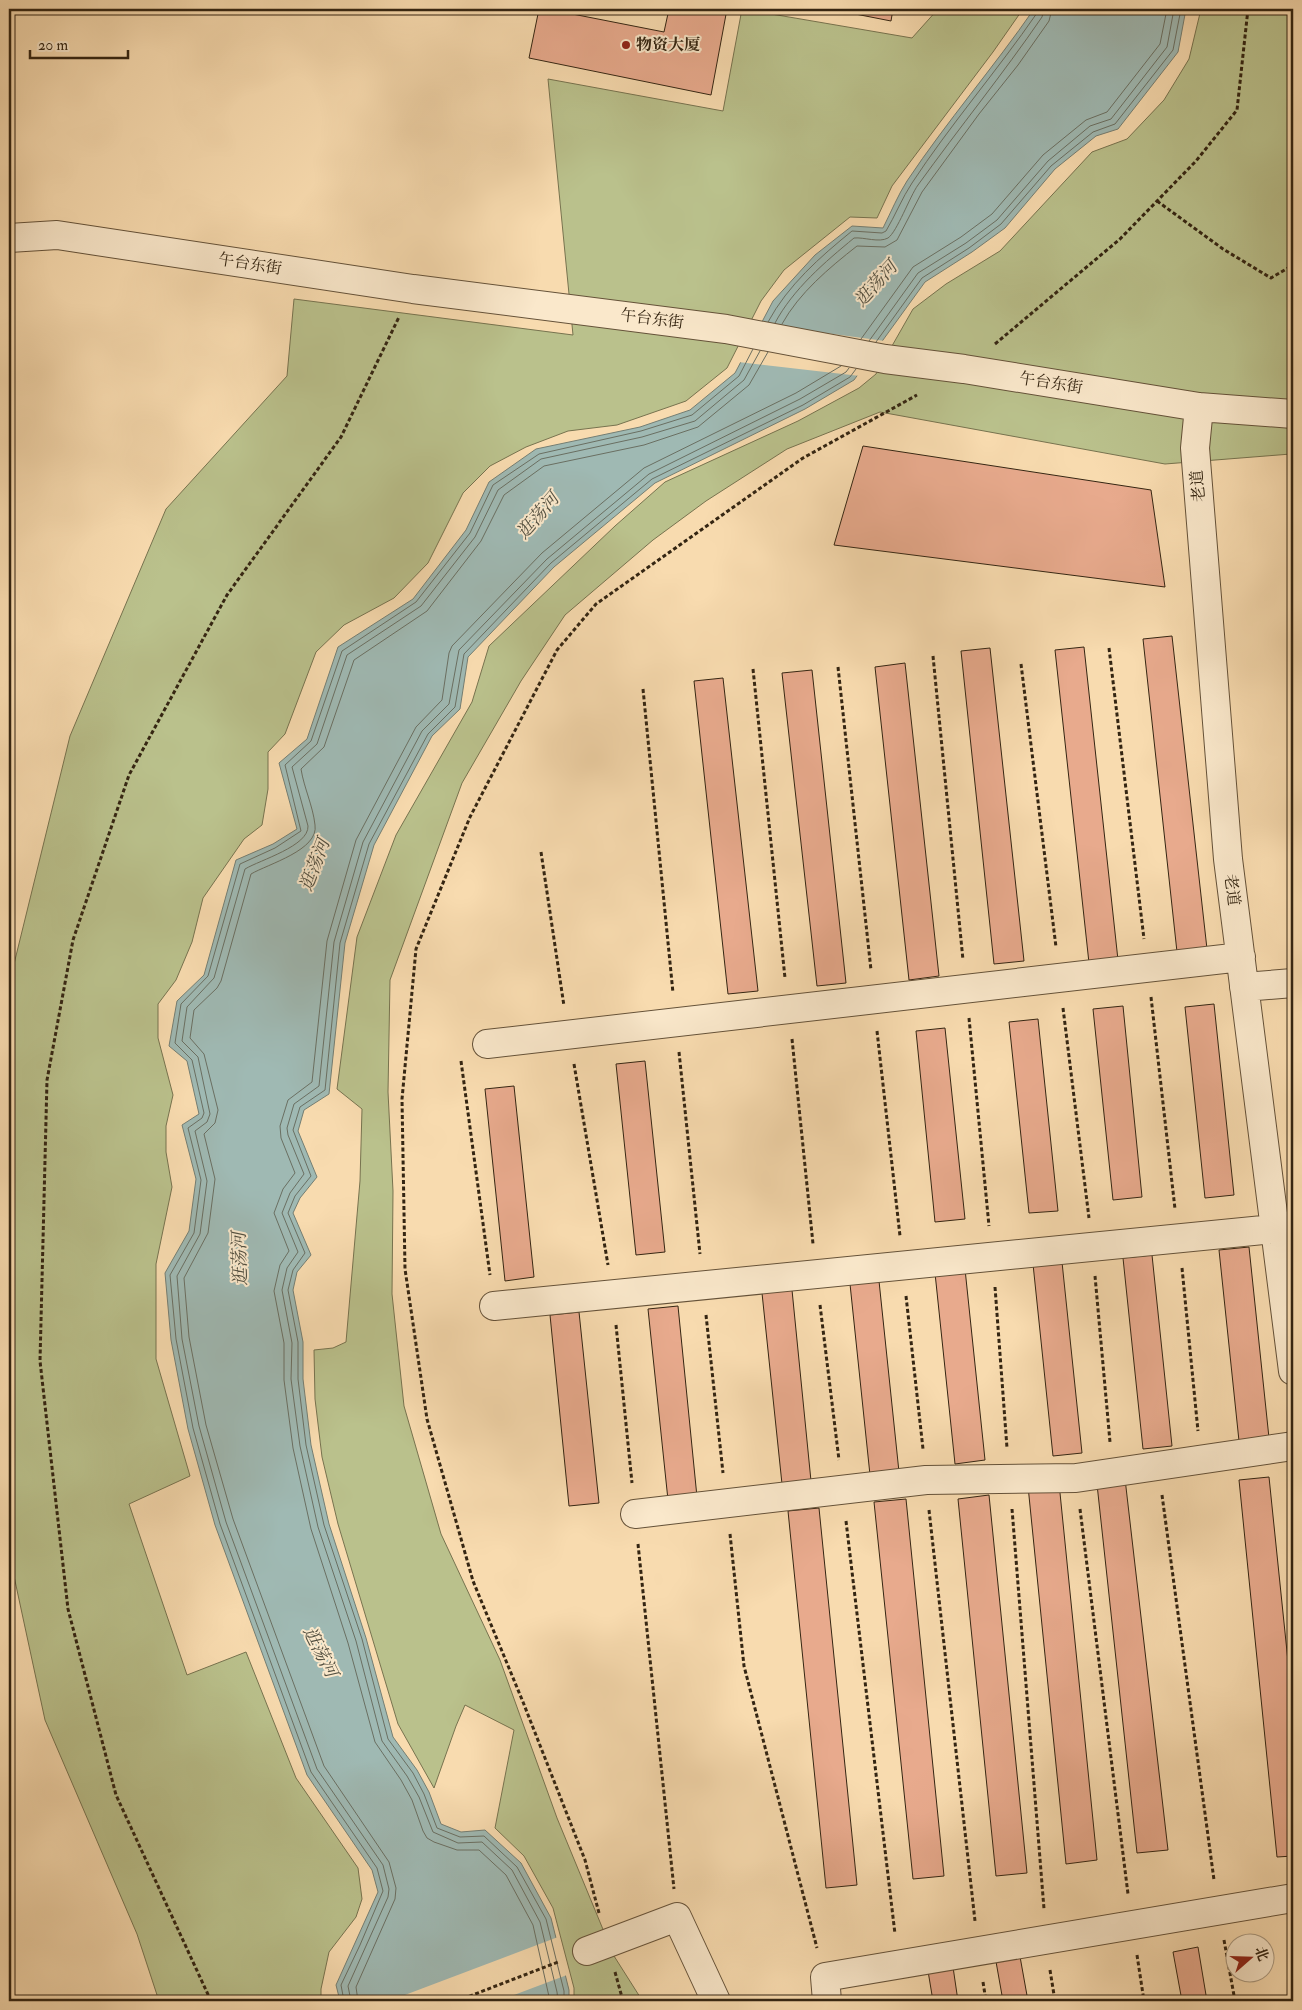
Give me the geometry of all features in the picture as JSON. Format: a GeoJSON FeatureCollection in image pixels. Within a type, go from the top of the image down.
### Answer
{"type":"FeatureCollection","features":[{"type":"Feature","properties":{"kind":"street","name":"午台东街"},"geometry":{"type":"LineString","coordinates":[[9,238],[56,235],[413,289],[726,328],[885,359],[964,369],[1199,407],[1293,414]]}},
{"type":"Feature","properties":{"kind":"street","name":"老道"},"geometry":{"type":"LineString","coordinates":[[1199,407],[1195,448],[1228,859],[1244,988],[1284,1228],[1293,1370]]}},
{"type":"Feature","properties":{"kind":"street"},"geometry":{"type":"LineString","coordinates":[[487,1044],[1241,957]]}},
{"type":"Feature","properties":{"kind":"street"},"geometry":{"type":"LineString","coordinates":[[1244,988],[1293,983]]}},
{"type":"Feature","properties":{"kind":"street"},"geometry":{"type":"LineString","coordinates":[[494,1306],[1284,1228]]}},
{"type":"Feature","properties":{"kind":"street"},"geometry":{"type":"LineString","coordinates":[[635,1514],[842,1488],[926,1480],[1076,1478],[1293,1446]]}},
{"type":"Feature","properties":{"kind":"street"},"geometry":{"type":"LineString","coordinates":[[826,1989],[899,1965],[1293,1898]]}},
{"type":"Feature","properties":{"kind":"street"},"geometry":{"type":"LineString","coordinates":[[587,1951],[677,1917],[716,2001]]}},
{"type":"Feature","properties":{"kind":"path"},"geometry":{"type":"LineString","coordinates":[[964,369],[1120,239],[1196,161],[1237,110],[1248,9]]}},
{"type":"Feature","properties":{"kind":"path"},"geometry":{"type":"LineString","coordinates":[[1157,200],[1223,249],[1271,278],[1293,265]]}},
{"type":"Feature","properties":{"kind":"path"},"geometry":{"type":"LineString","coordinates":[[210,2001],[116,1794],[68,1609],[40,1361],[47,1080],[73,940],[129,776],[227,595],[342,437],[413,289]]}},
{"type":"Feature","properties":{"kind":"path"},"geometry":{"type":"LineString","coordinates":[[600,1917],[585,1860],[473,1581],[427,1418],[405,1269],[402,1099],[416,949],[470,817],[557,650],[596,604],[803,458],[922,392]]}},
{"type":"Feature","properties":{"kind":"path"},"geometry":{"type":"LineString","coordinates":[[753,669],[816,1274],[899,1965]]}},
{"type":"Feature","properties":{"kind":"path"},"geometry":{"type":"LineString","coordinates":[[643,689],[703,1285],[744,1666],[826,1989]]}},
{"type":"Feature","properties":{"kind":"path"},"geometry":{"type":"LineString","coordinates":[[541,852],[612,1294],[677,1917]]}},
{"type":"Feature","properties":{"kind":"path"},"geometry":{"type":"LineString","coordinates":[[487,1044],[459,1043],[494,1306]]}},
{"type":"Feature","properties":{"kind":"path"},"geometry":{"type":"LineString","coordinates":[[1179,1239],[1200,1459]]}},
{"type":"Feature","properties":{"kind":"path"},"geometry":{"type":"LineString","coordinates":[[1093,1247],[1112,1472]]}},
{"type":"Feature","properties":{"kind":"path"},"geometry":{"type":"LineString","coordinates":[[993,1257],[1046,1940]]}},
{"type":"Feature","properties":{"kind":"path"},"geometry":{"type":"LineString","coordinates":[[903,1266],[978,1952]]}},
{"type":"Feature","properties":{"kind":"path"},"geometry":{"type":"LineString","coordinates":[[1158,1465],[1218,1910],[1235,2001]]}},
{"type":"Feature","properties":{"kind":"path"},"geometry":{"type":"LineString","coordinates":[[1076,1478],[1132,1925],[1144,2001]]}},
{"type":"Feature","properties":{"kind":"path"},"geometry":{"type":"LineString","coordinates":[[457,2001],[587,1951]]}},
{"type":"Feature","properties":{"kind":"path"},"geometry":{"type":"LineString","coordinates":[[613,1964],[623,2001]]}},
{"type":"Feature","properties":{"kind":"green space"},"geometry":{"type":"Polygon","coordinates":[[[742,9],[912,38],[938,9],[1023,9],[892,186],[877,218],[850,217],[784,270],[761,301],[727,368],[686,401],[617,425],[568,431],[526,447],[490,466],[463,493],[428,563],[394,598],[344,625],[316,652],[285,734],[268,752],[268,789],[262,825],[244,839],[203,898],[192,942],[176,980],[158,1004],[158,1038],[173,1095],[166,1126],[166,1152],[172,1187],[156,1264],[156,1359],[190,1476],[129,1504],[187,1675],[246,1652],[296,1778],[358,1868],[362,1899],[356,1917],[329,1952],[321,1989],[321,2001],[159,2001],[137,1934],[45,1720],[9,1553],[9,1003],[14,964],[70,736],[166,509],[287,376],[294,299],[573,335],[548,79],[723,111],[742,9]]]}},
{"type":"Feature","properties":{"kind":"green space"},"geometry":{"type":"Polygon","coordinates":[[[1201,9],[1293,9],[1293,451],[1291,454],[1165,464],[880,412],[787,449],[706,501],[653,540],[565,615],[521,681],[462,783],[390,980],[388,1092],[393,1191],[392,1294],[404,1406],[441,1534],[500,1660],[557,1818],[614,1956],[641,2001],[574,2001],[574,1988],[553,1908],[524,1856],[495,1828],[514,1730],[465,1705],[434,1788],[398,1724],[338,1524],[322,1457],[315,1399],[314,1350],[333,1348],[346,1342],[360,1181],[362,1109],[337,1089],[357,937],[396,835],[472,702],[489,646],[615,526],[665,482],[798,421],[859,388],[876,374],[913,309],[946,284],[1000,251],[1092,152],[1127,139],[1164,100],[1189,59],[1201,9]]]}},
{"type":"Feature","properties":{"kind":"water","name":"逛荡河"},"geometry":{"type":"Polygon","coordinates":[[[1034,9],[1186,9],[1178,52],[1118,129],[1096,136],[1055,169],[1005,228],[925,282],[854,380],[805,409],[655,483],[554,567],[468,657],[460,709],[432,736],[374,845],[345,943],[329,1094],[304,1110],[298,1131],[317,1177],[300,1198],[293,1213],[311,1255],[297,1272],[293,1290],[303,1342],[303,1379],[311,1445],[329,1524],[366,1638],[393,1737],[417,1770],[429,1792],[441,1824],[461,1832],[485,1830],[521,1863],[551,1918],[569,1990],[569,2001],[340,2001],[336,1985],[378,1892],[372,1870],[307,1775],[215,1525],[188,1429],[171,1340],[165,1273],[189,1231],[196,1179],[182,1125],[199,1114],[187,1061],[169,1046],[177,1001],[204,975],[236,860],[273,844],[297,829],[279,763],[307,739],[338,647],[413,599],[466,530],[489,482],[536,449],[640,427],[690,410],[735,373],[773,301],[815,255],[852,226],[883,228],[904,186],[922,159],[1034,9]]]}},
{"type":"Feature","properties":{"kind":"pier"},"geometry":{"type":"Polygon","coordinates":[[[759,324],[885,341],[860,376],[738,362],[759,324]]]}},
{"type":"Feature","properties":{"kind":"pier"},"geometry":{"type":"Polygon","coordinates":[[[558,1937],[567,1975],[498,2001],[389,2001],[558,1937]]]}},
{"type":"Feature","properties":{"kind":"building","name":"物资大厦"},"geometry":{"type":"Polygon","coordinates":[[[539,9],[664,32],[669,9],[727,9],[711,95],[529,58],[539,9]]]}},
{"type":"Feature","properties":{"kind":"building"},"geometry":{"type":"Polygon","coordinates":[[[830,9],[893,9],[891,21],[830,9]]]}},
{"type":"Feature","properties":{"kind":"building"},"geometry":{"type":"Polygon","coordinates":[[[863,446],[1151,490],[1165,587],[834,545],[863,446]]]}},
{"type":"Feature","properties":{"kind":"building"},"geometry":{"type":"Polygon","coordinates":[[[1172,636],[1207,949],[1177,952],[1143,639],[1172,636]]]}},
{"type":"Feature","properties":{"kind":"building"},"geometry":{"type":"Polygon","coordinates":[[[1084,647],[1118,960],[1089,963],[1055,650],[1084,647]]]}},
{"type":"Feature","properties":{"kind":"building"},"geometry":{"type":"Polygon","coordinates":[[[990,648],[1024,961],[994,964],[961,651],[990,648]]]}},
{"type":"Feature","properties":{"kind":"building"},"geometry":{"type":"Polygon","coordinates":[[[905,663],[939,976],[909,980],[875,667],[905,663]]]}},
{"type":"Feature","properties":{"kind":"building"},"geometry":{"type":"Polygon","coordinates":[[[812,670],[846,983],[817,986],[782,673],[812,670]]]}},
{"type":"Feature","properties":{"kind":"building"},"geometry":{"type":"Polygon","coordinates":[[[723,678],[758,991],[728,994],[694,681],[723,678]]]}},
{"type":"Feature","properties":{"kind":"building"},"geometry":{"type":"Polygon","coordinates":[[[1214,1004],[1234,1195],[1205,1198],[1185,1007],[1214,1004]]]}},
{"type":"Feature","properties":{"kind":"building"},"geometry":{"type":"Polygon","coordinates":[[[1123,1006],[1142,1197],[1113,1200],[1093,1009],[1123,1006]]]}},
{"type":"Feature","properties":{"kind":"building"},"geometry":{"type":"Polygon","coordinates":[[[1038,1019],[1058,1211],[1029,1213],[1009,1022],[1038,1019]]]}},
{"type":"Feature","properties":{"kind":"building"},"geometry":{"type":"Polygon","coordinates":[[[945,1028],[965,1219],[935,1222],[916,1031],[945,1028]]]}},
{"type":"Feature","properties":{"kind":"building"},"geometry":{"type":"Polygon","coordinates":[[[645,1061],[665,1252],[636,1255],[616,1064],[645,1061]]]}},
{"type":"Feature","properties":{"kind":"building"},"geometry":{"type":"Polygon","coordinates":[[[514,1086],[534,1277],[505,1281],[485,1089],[514,1086]]]}},
{"type":"Feature","properties":{"kind":"building"},"geometry":{"type":"Polygon","coordinates":[[[1249,1247],[1269,1438],[1239,1441],[1219,1250],[1249,1247]]]}},
{"type":"Feature","properties":{"kind":"building"},"geometry":{"type":"Polygon","coordinates":[[[1152,1255],[1172,1446],[1143,1449],[1123,1258],[1152,1255]]]}},
{"type":"Feature","properties":{"kind":"building"},"geometry":{"type":"Polygon","coordinates":[[[1062,1262],[1082,1453],[1053,1456],[1033,1264],[1062,1262]]]}},
{"type":"Feature","properties":{"kind":"building"},"geometry":{"type":"Polygon","coordinates":[[[965,1269],[985,1460],[955,1464],[935,1273],[965,1269]]]}},
{"type":"Feature","properties":{"kind":"building"},"geometry":{"type":"Polygon","coordinates":[[[879,1281],[899,1472],[870,1475],[850,1284],[879,1281]]]}},
{"type":"Feature","properties":{"kind":"building"},"geometry":{"type":"Polygon","coordinates":[[[792,1290],[811,1481],[782,1484],[762,1293],[792,1290]]]}},
{"type":"Feature","properties":{"kind":"building"},"geometry":{"type":"Polygon","coordinates":[[[678,1306],[697,1497],[668,1500],[648,1309],[678,1306]]]}},
{"type":"Feature","properties":{"kind":"building"},"geometry":{"type":"Polygon","coordinates":[[[579,1312],[599,1503],[569,1506],[550,1315],[579,1312]]]}},
{"type":"Feature","properties":{"kind":"building"},"geometry":{"type":"Polygon","coordinates":[[[1124,1470],[1168,1850],[1137,1853],[1096,1475],[1124,1470]]]}},
{"type":"Feature","properties":{"kind":"building"},"geometry":{"type":"Polygon","coordinates":[[[1269,1477],[1293,1710],[1293,1856],[1277,1857],[1239,1480],[1269,1477]]]}},
{"type":"Feature","properties":{"kind":"building"},"geometry":{"type":"Polygon","coordinates":[[[1059,1483],[1097,1860],[1066,1864],[1028,1486],[1059,1483]]]}},
{"type":"Feature","properties":{"kind":"building"},"geometry":{"type":"Polygon","coordinates":[[[989,1495],[1027,1873],[996,1876],[958,1499],[989,1495]]]}},
{"type":"Feature","properties":{"kind":"building"},"geometry":{"type":"Polygon","coordinates":[[[906,1499],[944,1876],[913,1879],[874,1502],[906,1499]]]}},
{"type":"Feature","properties":{"kind":"building"},"geometry":{"type":"Polygon","coordinates":[[[819,1508],[857,1885],[826,1888],[788,1511],[819,1508]]]}},
{"type":"Feature","properties":{"kind":"building"},"geometry":{"type":"Polygon","coordinates":[[[1198,1947],[1207,2001],[1182,2001],[1173,1952],[1198,1947]]]}},
{"type":"Feature","properties":{"kind":"building"},"geometry":{"type":"Polygon","coordinates":[[[1019,1951],[1028,2001],[1003,2001],[995,1956],[1019,1951]]]}},
{"type":"Feature","properties":{"kind":"building"},"geometry":{"type":"Polygon","coordinates":[[[953,1967],[958,2001],[933,2001],[928,1971],[953,1967]]]}},
{"type":"Feature","properties":{"kind":"place","name":"物资大厦"},"geometry":{"type":"Point","coordinates":[626,45]}}]}
